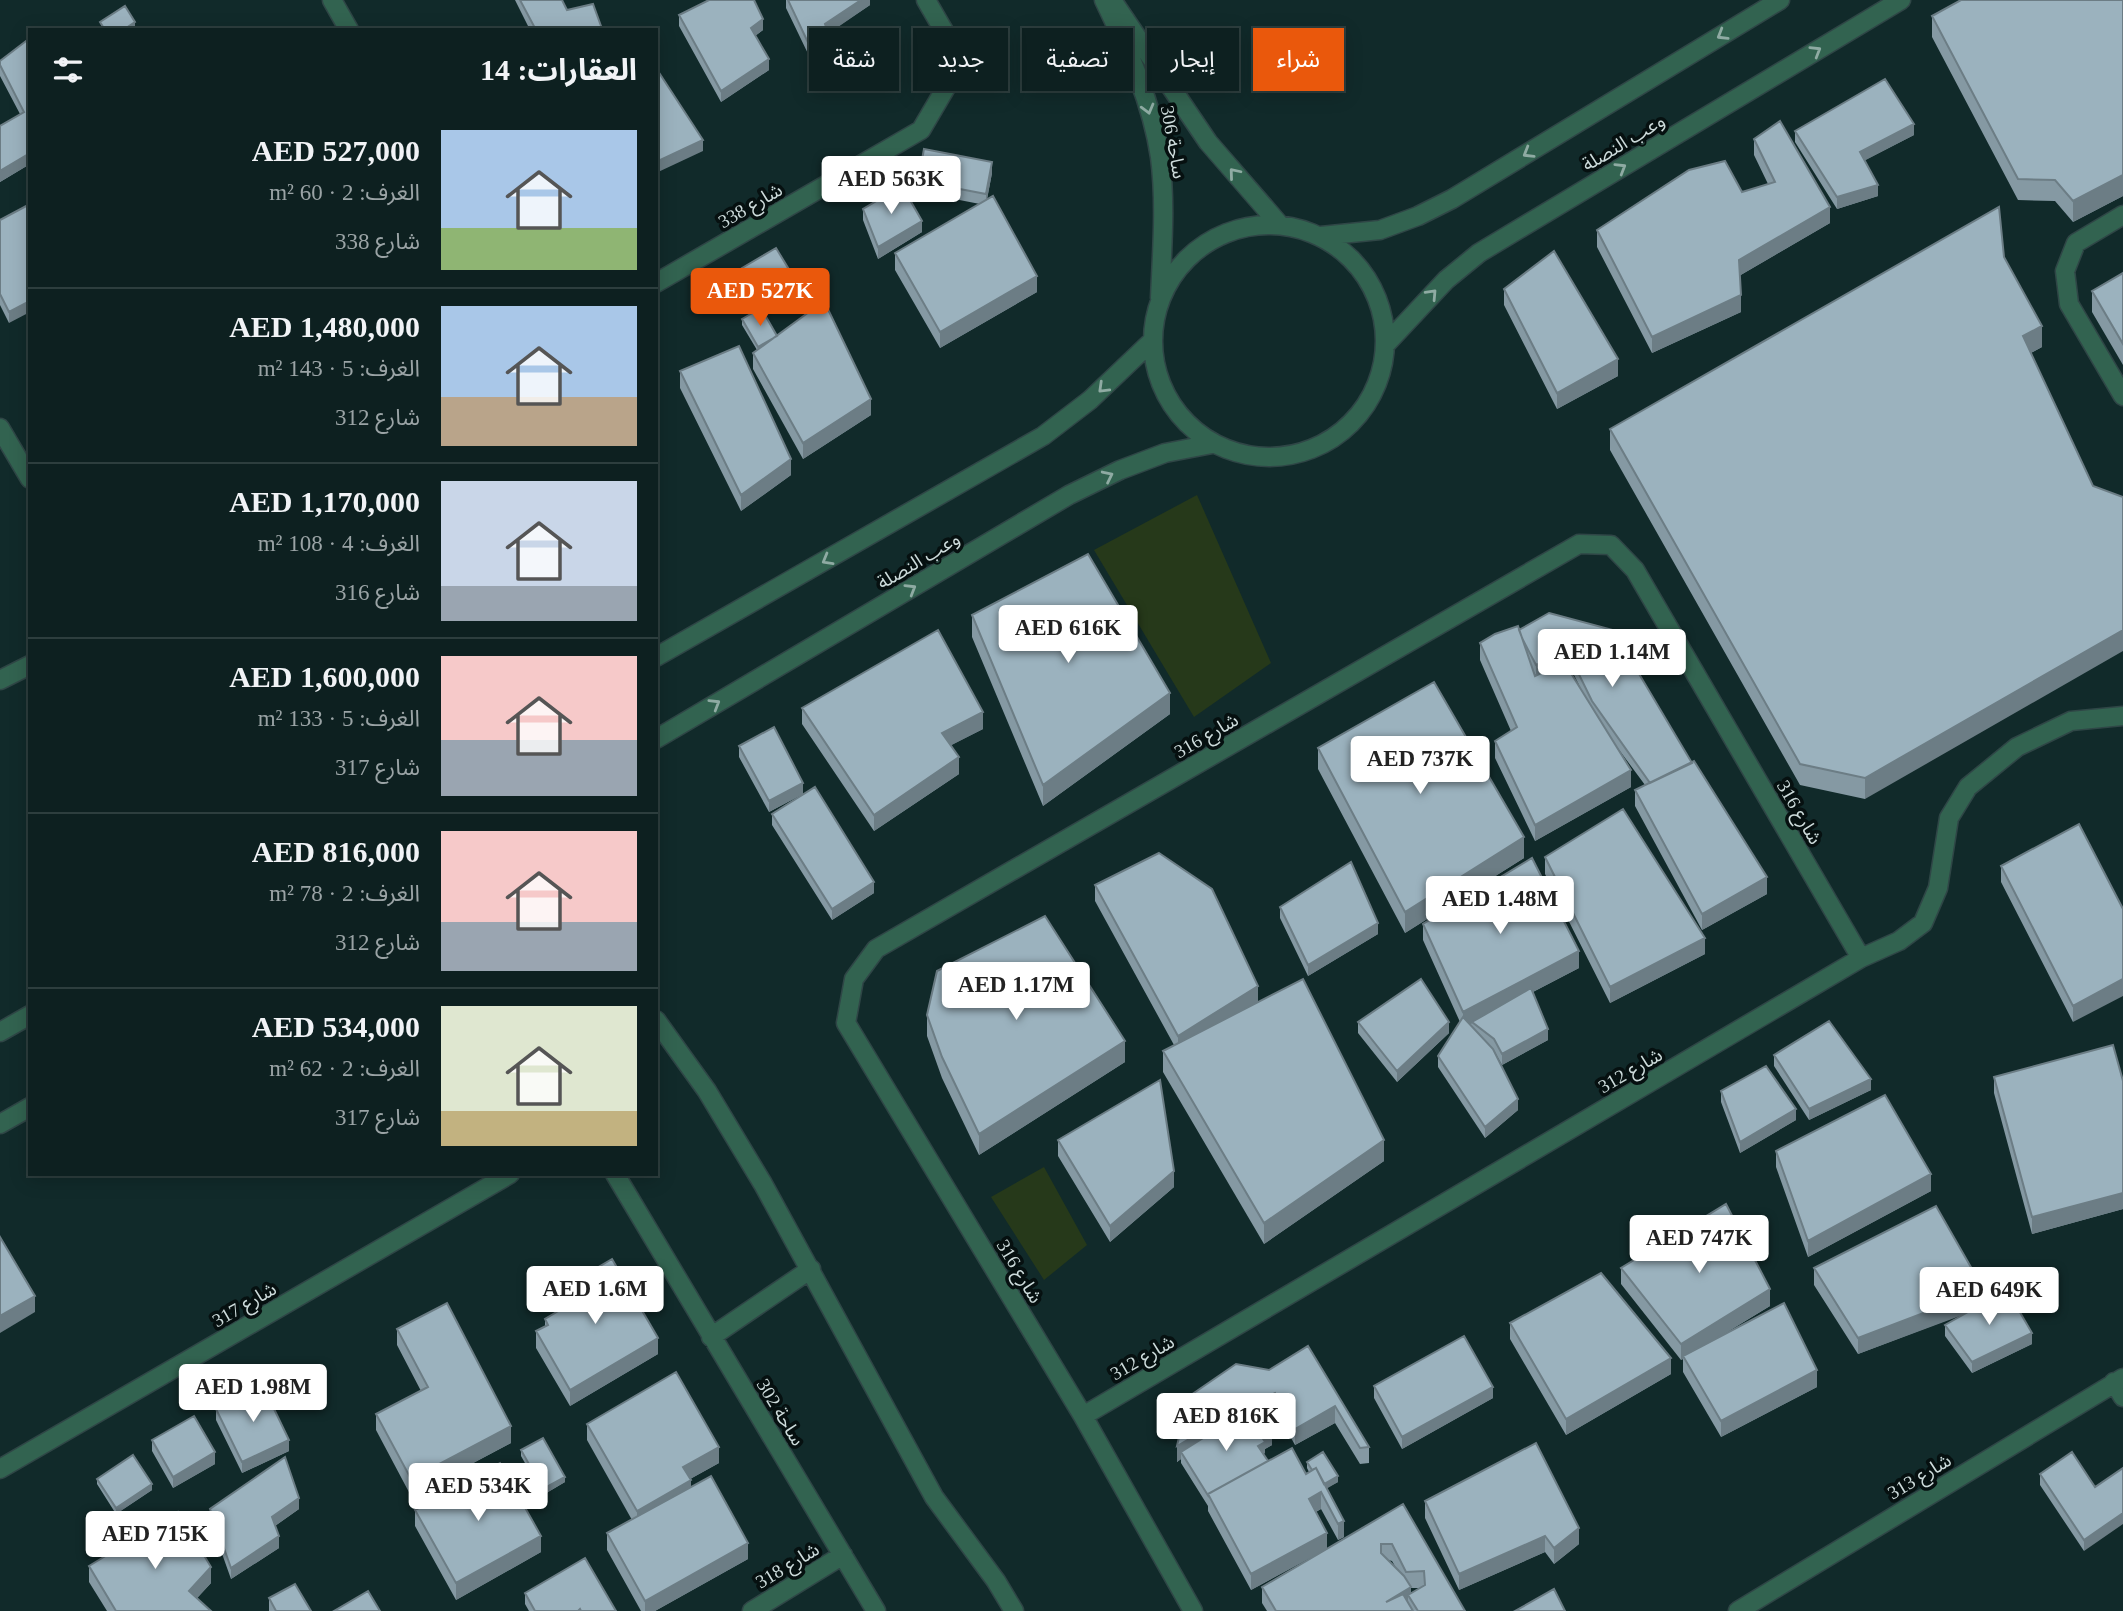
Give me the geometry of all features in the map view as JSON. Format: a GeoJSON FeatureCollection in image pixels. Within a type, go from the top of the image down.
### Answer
{"type":"FeatureCollection","features":[{"type":"Feature","properties":{"kind":"street"},"geometry":{"type":"LineString","coordinates":[[332,0],[348,28]]}},
{"type":"Feature","properties":{"kind":"street","name":"شارع 338"},"geometry":{"type":"LineString","coordinates":[[658,282],[921,130],[948,84],[948,38],[926,0]]}},
{"type":"Feature","properties":{"kind":"street","name":"ساحة 306"},"geometry":{"type":"LineString","coordinates":[[1104,0],[1132,62],[1147,105],[1160,157],[1163,216],[1160,300]]}},
{"type":"Feature","properties":{"kind":"street","name":"ساحة 306"},"geometry":{"type":"LineString","coordinates":[[1112,0],[1208,142],[1279,224]]}},
{"type":"Feature","properties":{"kind":"street","name":"وعب النصلة"},"geometry":{"type":"LineString","coordinates":[[1321,236],[1380,230],[1440,205],[1780,0]]}},
{"type":"Feature","properties":{"kind":"street","name":"وعب النصلة"},"geometry":{"type":"LineString","coordinates":[[1386,344],[1446,280],[1479,253],[1901,0]]}},
{"type":"Feature","properties":{"kind":"street"},"geometry":{"type":"LineString","coordinates":[[2123,215],[2076,243],[2064,271],[2068,304],[2123,396]]}},
{"type":"Feature","properties":{"kind":"street"},"geometry":{"type":"LineString","coordinates":[[1279,224],[1321,236],[1348,255],[1369,280],[1382,311],[1386,344],[1379,384],[1358,418],[1327,444],[1289,458],[1249,457],[1212,444],[1180,418],[1159,382],[1152,341],[1160,300],[1178,267],[1206,242],[1242,227],[1279,224]]}},
{"type":"Feature","properties":{"kind":"street"},"geometry":{"type":"LineString","coordinates":[[658,656],[1043,436],[1090,400],[1152,341]]}},
{"type":"Feature","properties":{"kind":"street"},"geometry":{"type":"LineString","coordinates":[[0,428],[28,476]]}},
{"type":"Feature","properties":{"kind":"street","name":"وعب النصلة"},"geometry":{"type":"LineString","coordinates":[[658,738],[1069,495],[1120,470],[1165,453],[1212,444]]}},
{"type":"Feature","properties":{"kind":"street","name":"شارع 316"},"geometry":{"type":"LineString","coordinates":[[1083,1416],[846,1023],[854,979],[876,949],[1579,544],[1611,545],[1635,570],[1861,958]]}},
{"type":"Feature","properties":{"kind":"street"},"geometry":{"type":"LineString","coordinates":[[0,680],[28,666]]}},
{"type":"Feature","properties":{"kind":"street","name":"شارع 312"},"geometry":{"type":"LineString","coordinates":[[1083,1416],[1861,958],[1899,941],[1923,923],[1938,888],[1949,818],[1968,787],[2017,747],[2071,721],[2123,716]]}},
{"type":"Feature","properties":{"kind":"street"},"geometry":{"type":"LineString","coordinates":[[0,1032],[28,1016]]}},
{"type":"Feature","properties":{"kind":"street"},"geometry":{"type":"LineString","coordinates":[[658,1023],[714,1102],[811,1269],[934,1497],[996,1581],[1014,1611]]}},
{"type":"Feature","properties":{"kind":"street"},"geometry":{"type":"LineString","coordinates":[[0,1124],[28,1108]]}},
{"type":"Feature","properties":{"kind":"street","name":"شارع 317"},"geometry":{"type":"LineString","coordinates":[[0,1469],[507,1176]]}},
{"type":"Feature","properties":{"kind":"street"},"geometry":{"type":"LineString","coordinates":[[616,1176],[711,1337],[811,1269]]}},
{"type":"Feature","properties":{"kind":"street","name":"ساحة 302"},"geometry":{"type":"LineString","coordinates":[[711,1337],[876,1611]]}},
{"type":"Feature","properties":{"kind":"street","name":"شارع 313"},"geometry":{"type":"LineString","coordinates":[[1738,1611],[2120,1385]]}},
{"type":"Feature","properties":{"kind":"street"},"geometry":{"type":"LineString","coordinates":[[1083,1416],[1193,1611]]}},
{"type":"Feature","properties":{"kind":"street","name":"شارع 318"},"geometry":{"type":"LineString","coordinates":[[752,1611],[843,1556]]}},
{"type":"Feature","properties":{"kind":"green space"},"geometry":{"type":"Polygon","coordinates":[[[1197,495],[1271,663],[1194,717],[1094,550],[1197,495]]]}},
{"type":"Feature","properties":{"kind":"green space"},"geometry":{"type":"Polygon","coordinates":[[[1044,1167],[1087,1245],[1044,1280],[991,1197],[1044,1167]]]}},
{"type":"Feature","properties":{"kind":"building"},"geometry":{"type":"Polygon","coordinates":[[[520,0],[562,0],[567,10],[593,4],[601,26],[598,28],[535,28],[520,0]]]}},
{"type":"Feature","properties":{"kind":"building"},"geometry":{"type":"Polygon","coordinates":[[[709,0],[754,0],[763,19],[751,28],[769,59],[721,91],[679,15],[709,0]]]}},
{"type":"Feature","properties":{"kind":"building"},"geometry":{"type":"Polygon","coordinates":[[[788,0],[861,0],[825,24],[826,28],[809,28],[809,45],[788,0]]]}},
{"type":"Feature","properties":{"kind":"building"},"geometry":{"type":"Polygon","coordinates":[[[1961,0],[2123,0],[2123,175],[2073,201],[2055,180],[2018,179],[1932,16],[1961,0]]]}},
{"type":"Feature","properties":{"kind":"building"},"geometry":{"type":"Polygon","coordinates":[[[125,6],[135,22],[126,28],[104,28],[100,22],[125,6]]]}},
{"type":"Feature","properties":{"kind":"building"},"geometry":{"type":"Polygon","coordinates":[[[28,40],[28,154],[0,171],[0,126],[24,112],[0,61],[28,40]]]}},
{"type":"Feature","properties":{"kind":"building"},"geometry":{"type":"Polygon","coordinates":[[[658,71],[703,140],[658,161],[658,71]]]}},
{"type":"Feature","properties":{"kind":"building"},"geometry":{"type":"Polygon","coordinates":[[[1885,79],[1914,124],[1860,152],[1878,185],[1837,197],[1795,131],[1885,79]]]}},
{"type":"Feature","properties":{"kind":"building"},"geometry":{"type":"Polygon","coordinates":[[[1780,121],[1830,207],[1739,260],[1741,295],[1652,337],[1597,230],[1689,170],[1725,161],[1742,192],[1775,182],[1754,139],[1780,121]]]}},
{"type":"Feature","properties":{"kind":"building"},"geometry":{"type":"Polygon","coordinates":[[[924,149],[992,162],[986,194],[918,181],[924,149]]]}},
{"type":"Feature","properties":{"kind":"building"},"geometry":{"type":"Polygon","coordinates":[[[902,186],[922,221],[878,247],[863,209],[902,186]]]}},
{"type":"Feature","properties":{"kind":"building"},"geometry":{"type":"Polygon","coordinates":[[[993,196],[1037,276],[940,332],[895,253],[993,196]]]}},
{"type":"Feature","properties":{"kind":"building"},"geometry":{"type":"Polygon","coordinates":[[[28,205],[28,302],[9,312],[0,294],[0,220],[28,205]]]}},
{"type":"Feature","properties":{"kind":"building"},"geometry":{"type":"Polygon","coordinates":[[[1999,207],[2004,257],[2042,326],[2023,336],[2093,486],[2123,497],[2123,630],[1865,778],[1800,764],[1610,429],[1999,207]]]}},
{"type":"Feature","properties":{"kind":"building"},"geometry":{"type":"Polygon","coordinates":[[[776,248],[796,281],[761,302],[742,268],[776,248]]]}},
{"type":"Feature","properties":{"kind":"building"},"geometry":{"type":"Polygon","coordinates":[[[1554,251],[1618,359],[1557,393],[1504,289],[1554,251]]]}},
{"type":"Feature","properties":{"kind":"building"},"geometry":{"type":"Polygon","coordinates":[[[2123,273],[2123,344],[2092,291],[2123,273]]]}},
{"type":"Feature","properties":{"kind":"building"},"geometry":{"type":"Polygon","coordinates":[[[824,301],[871,399],[803,443],[753,353],[824,301]]]}},
{"type":"Feature","properties":{"kind":"building"},"geometry":{"type":"Polygon","coordinates":[[[761,308],[777,336],[758,347],[742,319],[761,308]]]}},
{"type":"Feature","properties":{"kind":"building"},"geometry":{"type":"Polygon","coordinates":[[[739,346],[791,459],[741,495],[680,371],[739,346]]]}},
{"type":"Feature","properties":{"kind":"building"},"geometry":{"type":"Polygon","coordinates":[[[1088,554],[1170,693],[1043,785],[972,615],[1088,554]]]}},
{"type":"Feature","properties":{"kind":"building"},"geometry":{"type":"Polygon","coordinates":[[[1549,613],[1613,630],[1692,763],[1650,783],[1592,701],[1568,652],[1536,665],[1519,630],[1549,613]]]}},
{"type":"Feature","properties":{"kind":"building"},"geometry":{"type":"Polygon","coordinates":[[[1518,626],[1535,676],[1564,662],[1631,770],[1535,825],[1495,741],[1517,727],[1480,643],[1518,626]]]}},
{"type":"Feature","properties":{"kind":"building"},"geometry":{"type":"Polygon","coordinates":[[[938,630],[983,712],[942,733],[959,757],[874,815],[802,708],[938,630]]]}},
{"type":"Feature","properties":{"kind":"building"},"geometry":{"type":"Polygon","coordinates":[[[1434,682],[1524,837],[1405,912],[1318,748],[1434,682]]]}},
{"type":"Feature","properties":{"kind":"building"},"geometry":{"type":"Polygon","coordinates":[[[774,727],[803,783],[769,801],[739,746],[774,727]]]}},
{"type":"Feature","properties":{"kind":"building"},"geometry":{"type":"Polygon","coordinates":[[[1694,761],[1767,877],[1702,914],[1635,790],[1694,761]]]}},
{"type":"Feature","properties":{"kind":"building"},"geometry":{"type":"Polygon","coordinates":[[[815,787],[874,882],[832,909],[772,814],[815,787]]]}},
{"type":"Feature","properties":{"kind":"building"},"geometry":{"type":"Polygon","coordinates":[[[1623,809],[1705,938],[1610,987],[1545,857],[1623,809]]]}},
{"type":"Feature","properties":{"kind":"building"},"geometry":{"type":"Polygon","coordinates":[[[2079,824],[2123,909],[2123,979],[2073,1006],[2001,866],[2079,824]]]}},
{"type":"Feature","properties":{"kind":"building"},"geometry":{"type":"Polygon","coordinates":[[[1159,853],[1212,889],[1258,986],[1178,1036],[1095,885],[1159,853]]]}},
{"type":"Feature","properties":{"kind":"building"},"geometry":{"type":"Polygon","coordinates":[[[1532,858],[1579,951],[1463,1012],[1423,924],[1532,858]]]}},
{"type":"Feature","properties":{"kind":"building"},"geometry":{"type":"Polygon","coordinates":[[[1351,862],[1378,923],[1308,965],[1280,907],[1351,862]]]}},
{"type":"Feature","properties":{"kind":"building"},"geometry":{"type":"Polygon","coordinates":[[[1045,916],[1125,1041],[979,1134],[942,1057],[927,1015],[937,971],[1045,916]]]}},
{"type":"Feature","properties":{"kind":"building"},"geometry":{"type":"Polygon","coordinates":[[[1303,979],[1384,1140],[1264,1223],[1163,1051],[1303,979]]]}},
{"type":"Feature","properties":{"kind":"building"},"geometry":{"type":"Polygon","coordinates":[[[1421,979],[1449,1022],[1397,1071],[1358,1022],[1421,979]]]}},
{"type":"Feature","properties":{"kind":"building"},"geometry":{"type":"Polygon","coordinates":[[[1531,988],[1548,1029],[1502,1054],[1494,1039],[1472,1022],[1531,988]]]}},
{"type":"Feature","properties":{"kind":"building"},"geometry":{"type":"Polygon","coordinates":[[[1463,1017],[1493,1049],[1518,1099],[1485,1127],[1438,1056],[1463,1017]]]}},
{"type":"Feature","properties":{"kind":"building"},"geometry":{"type":"Polygon","coordinates":[[[1829,1021],[1871,1079],[1809,1109],[1774,1055],[1829,1021]]]}},
{"type":"Feature","properties":{"kind":"building"},"geometry":{"type":"Polygon","coordinates":[[[2113,1045],[2123,1081],[2123,1193],[2032,1217],[1994,1077],[2113,1045]]]}},
{"type":"Feature","properties":{"kind":"building"},"geometry":{"type":"Polygon","coordinates":[[[1766,1066],[1796,1109],[1740,1142],[1721,1091],[1766,1066]]]}},
{"type":"Feature","properties":{"kind":"building"},"geometry":{"type":"Polygon","coordinates":[[[1160,1080],[1174,1171],[1110,1226],[1058,1140],[1160,1080]]]}},
{"type":"Feature","properties":{"kind":"building"},"geometry":{"type":"Polygon","coordinates":[[[1885,1095],[1931,1174],[1808,1241],[1776,1151],[1885,1095]]]}},
{"type":"Feature","properties":{"kind":"building"},"geometry":{"type":"Polygon","coordinates":[[[1726,1204],[1770,1289],[1681,1344],[1621,1268],[1726,1204]]]}},
{"type":"Feature","properties":{"kind":"building"},"geometry":{"type":"Polygon","coordinates":[[[1936,1206],[1984,1290],[1858,1338],[1814,1268],[1936,1206]]]}},
{"type":"Feature","properties":{"kind":"building"},"geometry":{"type":"Polygon","coordinates":[[[0,1237],[35,1296],[0,1316],[0,1237]]]}},
{"type":"Feature","properties":{"kind":"building"},"geometry":{"type":"Polygon","coordinates":[[[612,1259],[658,1338],[570,1390],[536,1331],[548,1325],[545,1319],[565,1307],[556,1292],[612,1259]]]}},
{"type":"Feature","properties":{"kind":"building"},"geometry":{"type":"Polygon","coordinates":[[[1601,1273],[1671,1358],[1566,1419],[1510,1323],[1601,1273]]]}},
{"type":"Feature","properties":{"kind":"building"},"geometry":{"type":"Polygon","coordinates":[[[2007,1290],[2032,1333],[1972,1362],[1945,1325],[2007,1290]]]}},
{"type":"Feature","properties":{"kind":"building"},"geometry":{"type":"Polygon","coordinates":[[[447,1303],[511,1426],[411,1479],[376,1414],[428,1387],[397,1329],[447,1303]]]}},
{"type":"Feature","properties":{"kind":"building"},"geometry":{"type":"Polygon","coordinates":[[[1784,1303],[1817,1370],[1721,1421],[1683,1356],[1784,1303]]]}},
{"type":"Feature","properties":{"kind":"building"},"geometry":{"type":"Polygon","coordinates":[[[1464,1336],[1493,1387],[1402,1437],[1374,1386],[1464,1336]]]}},
{"type":"Feature","properties":{"kind":"building"},"geometry":{"type":"Polygon","coordinates":[[[1308,1346],[1369,1447],[1360,1448],[1335,1406],[1295,1429],[1275,1393],[1257,1402],[1272,1429],[1263,1434],[1246,1406],[1177,1446],[1188,1397],[1236,1364],[1269,1370],[1308,1346]]]}},
{"type":"Feature","properties":{"kind":"building"},"geometry":{"type":"Polygon","coordinates":[[[676,1372],[719,1447],[683,1467],[691,1480],[637,1511],[587,1424],[676,1372]]]}},
{"type":"Feature","properties":{"kind":"building"},"geometry":{"type":"Polygon","coordinates":[[[263,1386],[289,1440],[242,1462],[216,1409],[263,1386]]]}},
{"type":"Feature","properties":{"kind":"building"},"geometry":{"type":"Polygon","coordinates":[[[1246,1411],[1265,1442],[1258,1446],[1268,1461],[1208,1494],[1209,1497],[1181,1452],[1246,1411]]]}},
{"type":"Feature","properties":{"kind":"building"},"geometry":{"type":"Polygon","coordinates":[[[194,1416],[215,1452],[173,1477],[152,1440],[194,1416]]]}},
{"type":"Feature","properties":{"kind":"building"},"geometry":{"type":"Polygon","coordinates":[[[543,1438],[565,1477],[543,1489],[521,1450],[543,1438]]]}},
{"type":"Feature","properties":{"kind":"building"},"geometry":{"type":"Polygon","coordinates":[[[1536,1443],[1579,1528],[1554,1548],[1545,1536],[1459,1574],[1425,1501],[1536,1443]]]}},
{"type":"Feature","properties":{"kind":"building"},"geometry":{"type":"Polygon","coordinates":[[[1292,1448],[1306,1474],[1316,1468],[1344,1521],[1338,1524],[1321,1492],[1309,1499],[1327,1533],[1251,1574],[1208,1494],[1292,1448]]]}},
{"type":"Feature","properties":{"kind":"building"},"geometry":{"type":"Polygon","coordinates":[[[1323,1452],[1338,1476],[1324,1484],[1316,1468],[1312,1470],[1307,1462],[1323,1452]]]}},
{"type":"Feature","properties":{"kind":"building"},"geometry":{"type":"Polygon","coordinates":[[[2072,1452],[2095,1487],[2123,1468],[2123,1513],[2084,1540],[2040,1474],[2072,1452]]]}},
{"type":"Feature","properties":{"kind":"building"},"geometry":{"type":"Polygon","coordinates":[[[133,1455],[152,1484],[116,1508],[97,1479],[133,1455]]]}},
{"type":"Feature","properties":{"kind":"building"},"geometry":{"type":"Polygon","coordinates":[[[285,1457],[299,1498],[272,1517],[279,1536],[231,1568],[210,1509],[285,1457]]]}},
{"type":"Feature","properties":{"kind":"building"},"geometry":{"type":"Polygon","coordinates":[[[500,1463],[541,1536],[456,1583],[415,1510],[500,1463]]]}},
{"type":"Feature","properties":{"kind":"building"},"geometry":{"type":"Polygon","coordinates":[[[711,1476],[748,1543],[645,1601],[607,1533],[711,1476]]]}},
{"type":"Feature","properties":{"kind":"building"},"geometry":{"type":"Polygon","coordinates":[[[1403,1504],[1465,1611],[1418,1611],[1408,1595],[1425,1585],[1424,1571],[1406,1572],[1392,1544],[1381,1544],[1381,1553],[1411,1587],[1386,1602],[1403,1594],[1413,1611],[1276,1611],[1262,1587],[1403,1504]]]}},
{"type":"Feature","properties":{"kind":"building"},"geometry":{"type":"Polygon","coordinates":[[[178,1512],[211,1567],[189,1591],[211,1611],[116,1611],[89,1566],[178,1512]]]}},
{"type":"Feature","properties":{"kind":"building"},"geometry":{"type":"Polygon","coordinates":[[[585,1558],[616,1611],[535,1611],[525,1593],[585,1558]]]}},
{"type":"Feature","properties":{"kind":"building"},"geometry":{"type":"Polygon","coordinates":[[[295,1584],[311,1611],[276,1611],[269,1598],[295,1584]]]}},
{"type":"Feature","properties":{"kind":"building"},"geometry":{"type":"Polygon","coordinates":[[[1554,1589],[1565,1611],[1515,1611],[1554,1589]]]}},
{"type":"Feature","properties":{"kind":"building"},"geometry":{"type":"Polygon","coordinates":[[[368,1591],[380,1611],[334,1611],[368,1591]]]}}]}
